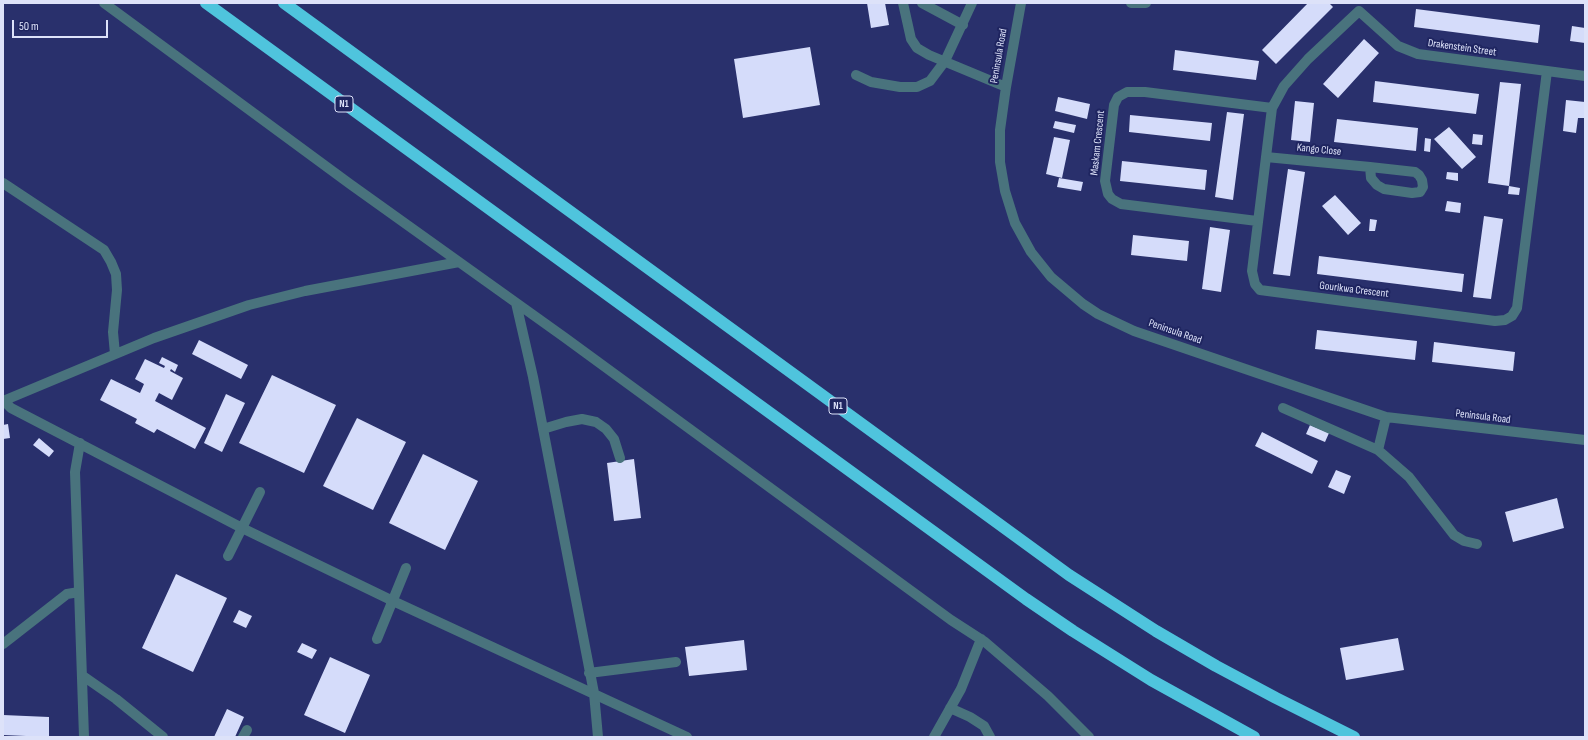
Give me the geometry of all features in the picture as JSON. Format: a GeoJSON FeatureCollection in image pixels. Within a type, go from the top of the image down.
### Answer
{"type":"FeatureCollection","features":[{"type":"Feature","properties":{"kind":"highway"},"geometry":{"type":"LineString","coordinates":[[200,3],[246,32]]}},
{"type":"Feature","properties":{"kind":"highway","name":"N1"},"geometry":{"type":"LineString","coordinates":[[206,3],[1026,599],[1151,680],[1254,737]]}},
{"type":"Feature","properties":{"kind":"highway","name":"N1"},"geometry":{"type":"LineString","coordinates":[[284,3],[1065,571],[1122,609],[1196,654],[1276,698],[1354,737]]}},
{"type":"Feature","properties":{"kind":"highway"},"geometry":{"type":"LineString","coordinates":[[289,3],[341,43]]}},
{"type":"Feature","properties":{"kind":"street"},"geometry":{"type":"LineString","coordinates":[[104,3],[257,117],[516,303],[951,620],[981,639],[1048,696],[1089,737]]}},
{"type":"Feature","properties":{"kind":"street"},"geometry":{"type":"LineString","coordinates":[[902,3],[911,39],[917,48],[929,55],[1006,87]]}},
{"type":"Feature","properties":{"kind":"street"},"geometry":{"type":"LineString","coordinates":[[922,3],[963,25]]}},
{"type":"Feature","properties":{"kind":"street"},"geometry":{"type":"LineString","coordinates":[[856,75],[871,82],[900,87],[917,87],[930,81],[945,61],[972,3]]}},
{"type":"Feature","properties":{"kind":"street","name":"Peninsula Road"},"geometry":{"type":"LineString","coordinates":[[1021,3],[1000,130],[1000,149],[1005,191],[1015,223],[1031,252],[1050,277],[1063,288],[1098,314],[1134,331],[1386,417],[1585,440]]}},
{"type":"Feature","properties":{"kind":"street"},"geometry":{"type":"LineString","coordinates":[[1131,3],[1146,3]]}},
{"type":"Feature","properties":{"kind":"street","name":"Drakenstein Street"},"geometry":{"type":"LineString","coordinates":[[1359,7],[1398,46],[1418,54],[1585,76]]}},
{"type":"Feature","properties":{"kind":"street","name":"Gourikwa Crescent"},"geometry":{"type":"LineString","coordinates":[[1359,7],[1284,86],[1272,108],[1252,271],[1255,284],[1260,290],[1495,321],[1512,316],[1517,308],[1547,71]]}},
{"type":"Feature","properties":{"kind":"street","name":"Maskam Crescent"},"geometry":{"type":"LineString","coordinates":[[1257,222],[1121,204],[1112,199],[1108,194],[1105,181],[1114,105],[1118,97],[1127,92],[1145,92],[1272,108]]}},
{"type":"Feature","properties":{"kind":"street","name":"Kango Close"},"geometry":{"type":"LineString","coordinates":[[1266,157],[1370,167],[1415,172],[1422,180],[1423,187],[1420,192],[1412,193],[1384,189],[1377,185],[1371,178],[1370,167]]}},
{"type":"Feature","properties":{"kind":"street"},"geometry":{"type":"LineString","coordinates":[[3,183],[104,250],[116,274],[117,290],[113,332],[115,354]]}},
{"type":"Feature","properties":{"kind":"street"},"geometry":{"type":"LineString","coordinates":[[459,262],[306,292],[249,305],[154,338],[3,401],[11,408],[242,528],[393,601],[687,737]]}},
{"type":"Feature","properties":{"kind":"street"},"geometry":{"type":"LineString","coordinates":[[516,303],[533,377],[594,693],[598,737]]}},
{"type":"Feature","properties":{"kind":"street"},"geometry":{"type":"LineString","coordinates":[[1283,408],[1378,450],[1409,477],[1454,535],[1464,541],[1477,544]]}},
{"type":"Feature","properties":{"kind":"street"},"geometry":{"type":"LineString","coordinates":[[1378,450],[1386,417]]}},
{"type":"Feature","properties":{"kind":"street"},"geometry":{"type":"LineString","coordinates":[[543,429],[582,419],[596,422],[606,429],[614,439],[620,458]]}},
{"type":"Feature","properties":{"kind":"street"},"geometry":{"type":"LineString","coordinates":[[80,443],[75,472],[84,737]]}},
{"type":"Feature","properties":{"kind":"street"},"geometry":{"type":"LineString","coordinates":[[228,556],[260,492]]}},
{"type":"Feature","properties":{"kind":"street"},"geometry":{"type":"LineString","coordinates":[[377,639],[406,568]]}},
{"type":"Feature","properties":{"kind":"street"},"geometry":{"type":"LineString","coordinates":[[3,644],[67,594],[79,592]]}},
{"type":"Feature","properties":{"kind":"street"},"geometry":{"type":"LineString","coordinates":[[934,737],[961,689],[981,639]]}},
{"type":"Feature","properties":{"kind":"street"},"geometry":{"type":"LineString","coordinates":[[589,673],[676,662]]}},
{"type":"Feature","properties":{"kind":"street"},"geometry":{"type":"LineString","coordinates":[[83,676],[116,699],[163,737]]}},
{"type":"Feature","properties":{"kind":"street"},"geometry":{"type":"LineString","coordinates":[[950,708],[970,717],[984,726],[990,737]]}},
{"type":"Feature","properties":{"kind":"building"},"geometry":{"type":"Polygon","coordinates":[[[867,3],[885,3],[889,25],[871,28],[867,3]]]}},
{"type":"Feature","properties":{"kind":"building"},"geometry":{"type":"Polygon","coordinates":[[[1308,3],[1329,3],[1333,7],[1276,64],[1262,50],[1308,3]]]}},
{"type":"Feature","properties":{"kind":"building"},"geometry":{"type":"Polygon","coordinates":[[[1416,9],[1540,25],[1538,43],[1414,27],[1416,9]]]}},
{"type":"Feature","properties":{"kind":"building"},"geometry":{"type":"Polygon","coordinates":[[[1572,26],[1585,28],[1585,43],[1570,41],[1572,26]]]}},
{"type":"Feature","properties":{"kind":"building"},"geometry":{"type":"Polygon","coordinates":[[[1364,39],[1379,53],[1338,98],[1323,84],[1364,39]]]}},
{"type":"Feature","properties":{"kind":"building"},"geometry":{"type":"Polygon","coordinates":[[[810,47],[820,105],[743,118],[734,59],[810,47]]]}},
{"type":"Feature","properties":{"kind":"building"},"geometry":{"type":"Polygon","coordinates":[[[1175,50],[1259,61],[1256,80],[1173,70],[1175,50]]]}},
{"type":"Feature","properties":{"kind":"building"},"geometry":{"type":"Polygon","coordinates":[[[1375,81],[1479,94],[1476,114],[1373,102],[1375,81]]]}},
{"type":"Feature","properties":{"kind":"building"},"geometry":{"type":"Polygon","coordinates":[[[1500,82],[1521,84],[1509,186],[1488,183],[1500,82]]]}},
{"type":"Feature","properties":{"kind":"building"},"geometry":{"type":"Polygon","coordinates":[[[1058,97],[1090,104],[1087,119],[1055,111],[1058,97]]]}},
{"type":"Feature","properties":{"kind":"building"},"geometry":{"type":"Polygon","coordinates":[[[1566,100],[1585,102],[1585,118],[1578,118],[1576,133],[1563,131],[1566,100]]]}},
{"type":"Feature","properties":{"kind":"building"},"geometry":{"type":"Polygon","coordinates":[[[1295,101],[1314,103],[1310,142],[1291,140],[1295,101]]]}},
{"type":"Feature","properties":{"kind":"building"},"geometry":{"type":"Polygon","coordinates":[[[1227,112],[1244,114],[1233,200],[1215,197],[1227,112]]]}},
{"type":"Feature","properties":{"kind":"building"},"geometry":{"type":"Polygon","coordinates":[[[1130,115],[1212,123],[1210,141],[1129,132],[1130,115]]]}},
{"type":"Feature","properties":{"kind":"building"},"geometry":{"type":"Polygon","coordinates":[[[1337,119],[1418,128],[1416,151],[1334,142],[1337,119]]]}},
{"type":"Feature","properties":{"kind":"building"},"geometry":{"type":"Polygon","coordinates":[[[1055,121],[1076,125],[1074,133],[1053,128],[1055,121]]]}},
{"type":"Feature","properties":{"kind":"building"},"geometry":{"type":"Polygon","coordinates":[[[1449,127],[1476,157],[1462,169],[1434,139],[1449,127]]]}},
{"type":"Feature","properties":{"kind":"building"},"geometry":{"type":"Polygon","coordinates":[[[1473,134],[1483,135],[1482,145],[1472,144],[1473,134]]]}},
{"type":"Feature","properties":{"kind":"building"},"geometry":{"type":"Polygon","coordinates":[[[1054,137],[1070,140],[1062,178],[1046,174],[1054,137]]]}},
{"type":"Feature","properties":{"kind":"building"},"geometry":{"type":"Polygon","coordinates":[[[1425,138],[1431,139],[1430,152],[1424,151],[1425,138]]]}},
{"type":"Feature","properties":{"kind":"building"},"geometry":{"type":"Polygon","coordinates":[[[1122,161],[1207,170],[1205,190],[1120,181],[1122,161]]]}},
{"type":"Feature","properties":{"kind":"building"},"geometry":{"type":"Polygon","coordinates":[[[1288,169],[1305,172],[1290,276],[1273,274],[1288,169]]]}},
{"type":"Feature","properties":{"kind":"building"},"geometry":{"type":"Polygon","coordinates":[[[1447,172],[1458,173],[1458,181],[1446,179],[1447,172]]]}},
{"type":"Feature","properties":{"kind":"building"},"geometry":{"type":"Polygon","coordinates":[[[1059,178],[1083,182],[1081,191],[1057,187],[1059,178]]]}},
{"type":"Feature","properties":{"kind":"building"},"geometry":{"type":"Polygon","coordinates":[[[1509,186],[1520,188],[1519,195],[1508,194],[1509,186]]]}},
{"type":"Feature","properties":{"kind":"building"},"geometry":{"type":"Polygon","coordinates":[[[1335,195],[1361,223],[1348,235],[1322,206],[1335,195]]]}},
{"type":"Feature","properties":{"kind":"building"},"geometry":{"type":"Polygon","coordinates":[[[1447,201],[1461,203],[1460,213],[1445,211],[1447,201]]]}},
{"type":"Feature","properties":{"kind":"building"},"geometry":{"type":"Polygon","coordinates":[[[1484,216],[1503,219],[1491,299],[1473,297],[1484,216]]]}},
{"type":"Feature","properties":{"kind":"building"},"geometry":{"type":"Polygon","coordinates":[[[1370,219],[1377,220],[1375,231],[1369,231],[1370,219]]]}},
{"type":"Feature","properties":{"kind":"building"},"geometry":{"type":"Polygon","coordinates":[[[1210,227],[1230,230],[1221,292],[1202,289],[1210,227]]]}},
{"type":"Feature","properties":{"kind":"building"},"geometry":{"type":"Polygon","coordinates":[[[1133,235],[1189,241],[1187,261],[1131,255],[1133,235]]]}},
{"type":"Feature","properties":{"kind":"building"},"geometry":{"type":"Polygon","coordinates":[[[1319,256],[1464,274],[1462,292],[1317,274],[1319,256]]]}},
{"type":"Feature","properties":{"kind":"building"},"geometry":{"type":"Polygon","coordinates":[[[1317,330],[1417,341],[1415,360],[1315,349],[1317,330]]]}},
{"type":"Feature","properties":{"kind":"building"},"geometry":{"type":"Polygon","coordinates":[[[199,340],[248,365],[241,379],[192,354],[199,340]]]}},
{"type":"Feature","properties":{"kind":"building"},"geometry":{"type":"Polygon","coordinates":[[[1434,342],[1515,352],[1513,371],[1432,362],[1434,342]]]}},
{"type":"Feature","properties":{"kind":"building"},"geometry":{"type":"Polygon","coordinates":[[[162,357],[178,365],[175,372],[171,369],[170,371],[183,378],[172,400],[159,393],[155,401],[206,428],[195,449],[157,429],[154,433],[135,423],[137,419],[100,400],[111,379],[140,393],[144,384],[135,379],[145,359],[164,368],[165,366],[159,363],[162,357]]]}},
{"type":"Feature","properties":{"kind":"building"},"geometry":{"type":"Polygon","coordinates":[[[272,375],[336,405],[304,473],[239,443],[272,375]]]}},
{"type":"Feature","properties":{"kind":"building"},"geometry":{"type":"Polygon","coordinates":[[[226,394],[245,403],[222,452],[204,443],[226,394]]]}},
{"type":"Feature","properties":{"kind":"building"},"geometry":{"type":"Polygon","coordinates":[[[357,418],[406,442],[373,510],[323,486],[357,418]]]}},
{"type":"Feature","properties":{"kind":"building"},"geometry":{"type":"Polygon","coordinates":[[[8,424],[10,438],[3,439],[3,425],[8,424]]]}},
{"type":"Feature","properties":{"kind":"building"},"geometry":{"type":"Polygon","coordinates":[[[1310,425],[1329,433],[1325,442],[1306,434],[1310,425]]]}},
{"type":"Feature","properties":{"kind":"building"},"geometry":{"type":"Polygon","coordinates":[[[1262,432],[1318,461],[1312,474],[1255,446],[1262,432]]]}},
{"type":"Feature","properties":{"kind":"building"},"geometry":{"type":"Polygon","coordinates":[[[39,438],[54,451],[49,457],[33,445],[39,438]]]}},
{"type":"Feature","properties":{"kind":"building"},"geometry":{"type":"Polygon","coordinates":[[[423,454],[478,481],[445,550],[389,523],[423,454]]]}},
{"type":"Feature","properties":{"kind":"building"},"geometry":{"type":"Polygon","coordinates":[[[634,459],[641,518],[614,521],[607,463],[634,459]]]}},
{"type":"Feature","properties":{"kind":"building"},"geometry":{"type":"Polygon","coordinates":[[[1336,470],[1351,476],[1344,494],[1328,487],[1336,470]]]}},
{"type":"Feature","properties":{"kind":"building"},"geometry":{"type":"Polygon","coordinates":[[[1557,498],[1564,528],[1513,542],[1505,512],[1557,498]]]}},
{"type":"Feature","properties":{"kind":"building"},"geometry":{"type":"Polygon","coordinates":[[[176,574],[227,598],[193,672],[142,648],[176,574]]]}},
{"type":"Feature","properties":{"kind":"building"},"geometry":{"type":"Polygon","coordinates":[[[239,610],[252,616],[246,628],[233,622],[239,610]]]}},
{"type":"Feature","properties":{"kind":"building"},"geometry":{"type":"Polygon","coordinates":[[[1398,638],[1404,670],[1346,680],[1340,648],[1398,638]]]}},
{"type":"Feature","properties":{"kind":"building"},"geometry":{"type":"Polygon","coordinates":[[[744,640],[747,670],[689,676],[685,647],[744,640]]]}},
{"type":"Feature","properties":{"kind":"building"},"geometry":{"type":"Polygon","coordinates":[[[302,643],[317,650],[312,659],[297,652],[302,643]]]}},
{"type":"Feature","properties":{"kind":"building"},"geometry":{"type":"Polygon","coordinates":[[[330,657],[370,675],[345,733],[304,715],[330,657]]]}},
{"type":"Feature","properties":{"kind":"building"},"geometry":{"type":"Polygon","coordinates":[[[227,709],[244,717],[235,737],[214,737],[227,709]]]}},
{"type":"Feature","properties":{"kind":"building"},"geometry":{"type":"Polygon","coordinates":[[[3,715],[49,717],[49,737],[3,735],[3,715]]]}}]}
